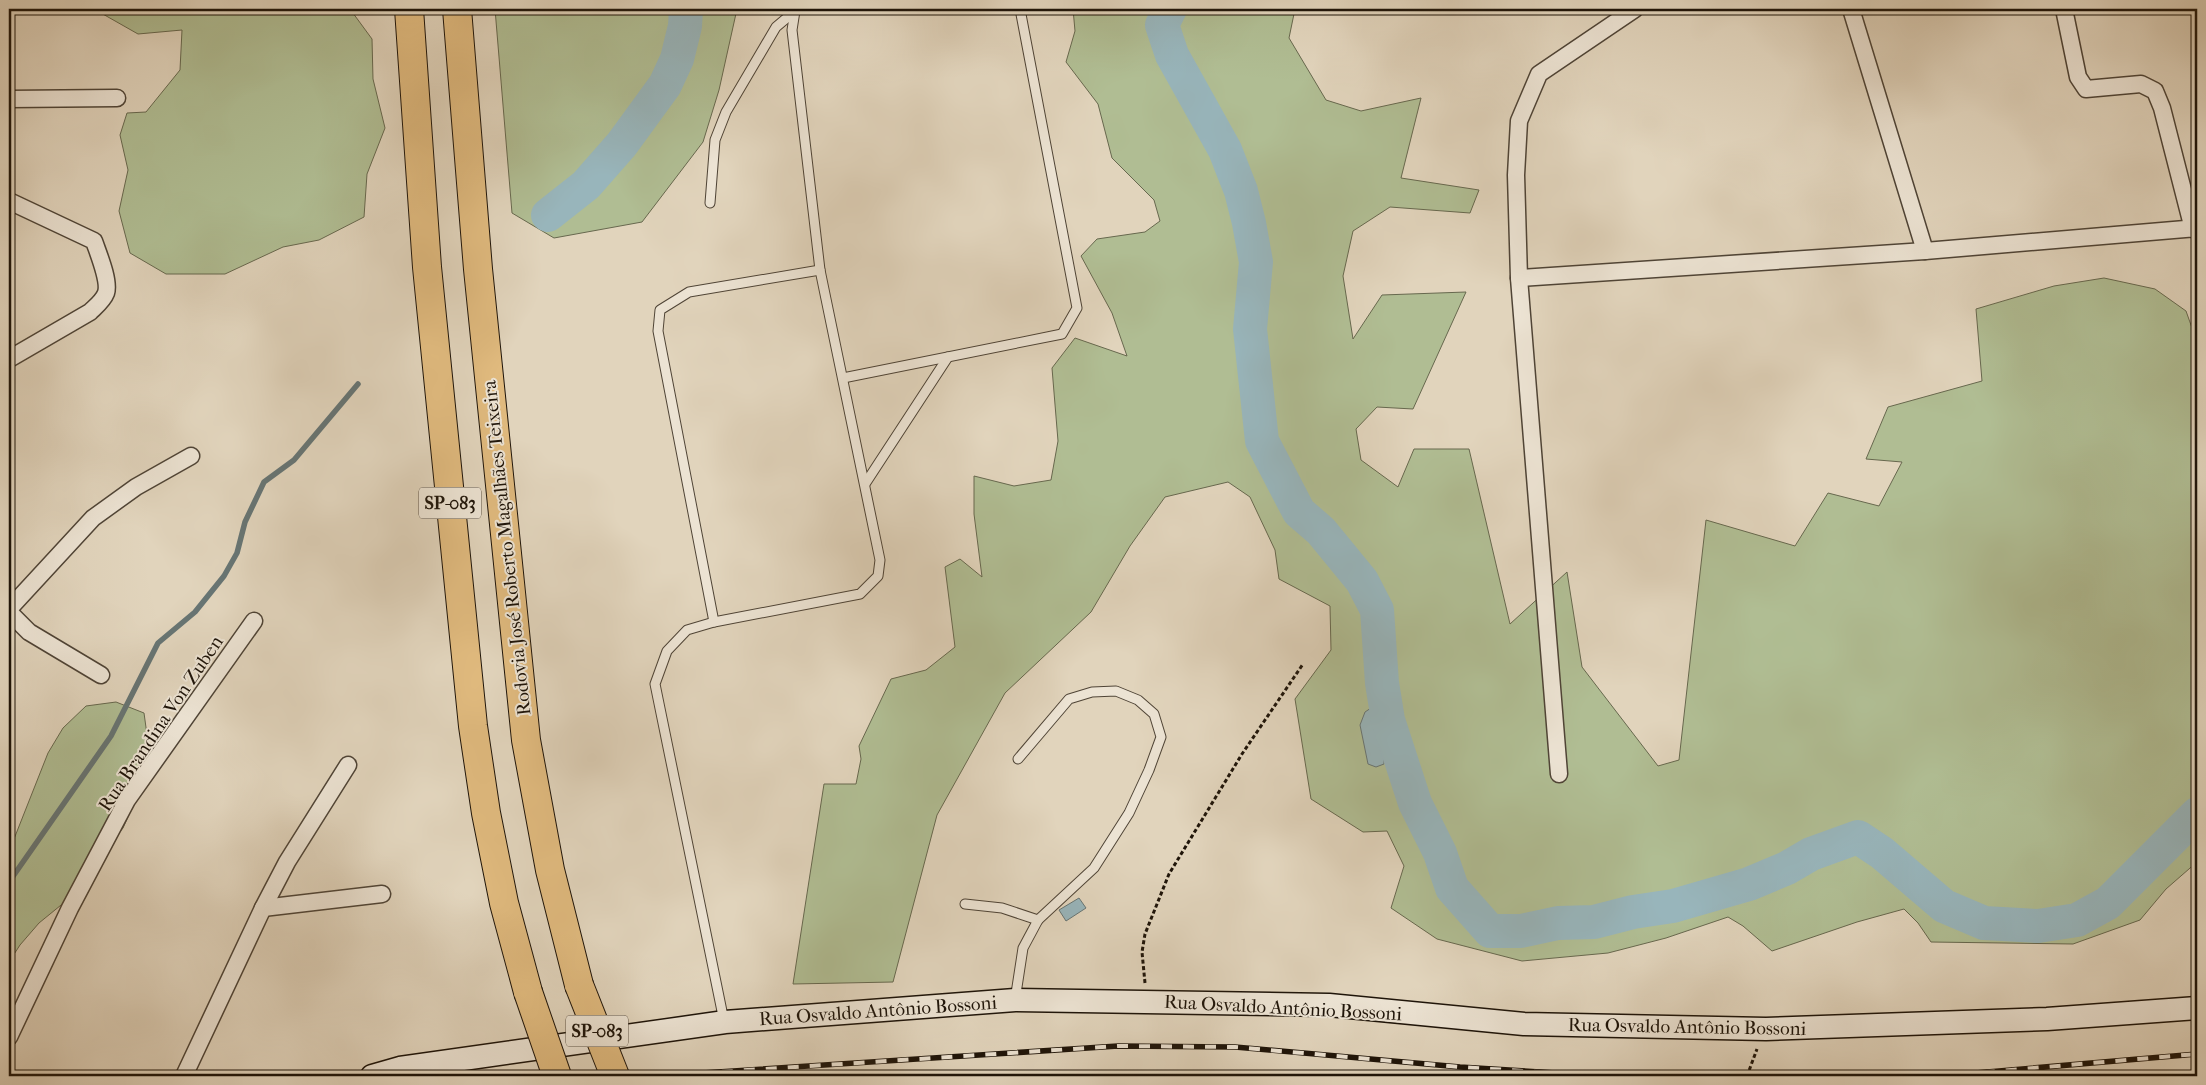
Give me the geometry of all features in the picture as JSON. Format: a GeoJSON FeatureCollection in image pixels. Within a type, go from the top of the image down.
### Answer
{"type":"FeatureCollection","features":[{"type":"Feature","properties":{"kind":"highway","name":"SP-083"},"geometry":{"type":"LineString","coordinates":[[409,9],[427,267],[473,726],[486,813],[504,903],[528,992],[557,1076]]}},
{"type":"Feature","properties":{"kind":"highway","name":"Rodovia José Roberto Magalhães Teixeira"},"geometry":{"type":"LineString","coordinates":[[456,9],[478,269],[526,740],[550,870],[579,985],[615,1076]]}},
{"type":"Feature","properties":{"kind":"street"},"geometry":{"type":"LineString","coordinates":[[1559,774],[1519,278],[1516,175],[1519,121],[1539,74],[1635,9]]}},
{"type":"Feature","properties":{"kind":"street"},"geometry":{"type":"LineString","coordinates":[[1851,9],[1925,251]]}},
{"type":"Feature","properties":{"kind":"street"},"geometry":{"type":"LineString","coordinates":[[1519,278],[1925,251],[2195,229],[2162,108],[2155,91],[2141,84],[2086,89],[2078,77],[2064,9]]}},
{"type":"Feature","properties":{"kind":"street"},"geometry":{"type":"LineString","coordinates":[[9,99],[117,98]]}},
{"type":"Feature","properties":{"kind":"street"},"geometry":{"type":"LineString","coordinates":[[9,201],[94,241],[104,274],[106,292],[100,302],[90,312],[9,359]]}},
{"type":"Feature","properties":{"kind":"street"},"geometry":{"type":"LineString","coordinates":[[101,675],[29,632],[9,610],[93,518],[136,488],[191,456]]}},
{"type":"Feature","properties":{"kind":"street","name":"Rua Brandina Von Zuben"},"geometry":{"type":"LineString","coordinates":[[9,1037],[70,908],[127,800],[254,621]]}},
{"type":"Feature","properties":{"kind":"street"},"geometry":{"type":"LineString","coordinates":[[184,1076],[263,908],[287,862],[348,765]]}},
{"type":"Feature","properties":{"kind":"street"},"geometry":{"type":"LineString","coordinates":[[263,908],[382,894]]}},
{"type":"Feature","properties":{"kind":"street","name":"Rua Osvaldo Antônio Bossoni"},"geometry":{"type":"LineString","coordinates":[[372,1076],[400,1068],[725,1022],[1015,1000],[1329,1005],[1524,1024],[1766,1029],[2047,1019],[2197,1008]]}},
{"type":"Feature","properties":{"kind":"lane"},"geometry":{"type":"LineString","coordinates":[[843,378],[1062,334],[1077,308],[1020,9]]}},
{"type":"Feature","properties":{"kind":"lane"},"geometry":{"type":"LineString","coordinates":[[710,203],[715,140],[726,112],[776,27],[797,10]]}},
{"type":"Feature","properties":{"kind":"lane"},"geometry":{"type":"LineString","coordinates":[[725,1022],[655,684],[667,651],[688,630],[714,622],[860,594],[878,576],[880,560],[820,270],[792,30],[797,10]]}},
{"type":"Feature","properties":{"kind":"lane"},"geometry":{"type":"LineString","coordinates":[[714,622],[658,331],[660,310],[689,292],[820,270]]}},
{"type":"Feature","properties":{"kind":"lane"},"geometry":{"type":"LineString","coordinates":[[865,484],[948,357]]}},
{"type":"Feature","properties":{"kind":"lane"},"geometry":{"type":"LineString","coordinates":[[1015,1000],[1019,963],[1023,948],[1038,920],[1094,868],[1129,814],[1149,770],[1160,738],[1154,714],[1138,700],[1116,691],[1092,692],[1069,699],[1018,759]]}},
{"type":"Feature","properties":{"kind":"lane"},"geometry":{"type":"LineString","coordinates":[[965,904],[1002,908],[1038,920]]}},
{"type":"Feature","properties":{"kind":"path"},"geometry":{"type":"LineString","coordinates":[[1145,1001],[1142,952],[1145,934],[1153,909],[1169,874],[1242,754],[1303,664]]}},
{"type":"Feature","properties":{"kind":"path"},"geometry":{"type":"LineString","coordinates":[[1746,1076],[1766,1029]]}},
{"type":"Feature","properties":{"kind":"green space"},"geometry":{"type":"Polygon","coordinates":[[[9,9],[350,9],[372,39],[373,79],[385,128],[367,174],[364,217],[319,240],[283,247],[225,274],[166,274],[130,253],[119,211],[128,170],[120,135],[127,113],[146,112],[180,70],[182,30],[138,34],[101,13],[9,13],[9,9]]]}},
{"type":"Feature","properties":{"kind":"green space"},"geometry":{"type":"Polygon","coordinates":[[[495,9],[737,9],[719,90],[703,142],[642,222],[554,238],[512,213],[495,9]]]}},
{"type":"Feature","properties":{"kind":"green space"},"geometry":{"type":"Polygon","coordinates":[[[1073,9],[1295,9],[1289,38],[1326,100],[1361,111],[1421,98],[1401,178],[1479,190],[1470,213],[1390,207],[1353,231],[1343,276],[1353,339],[1382,295],[1466,292],[1413,409],[1377,407],[1356,429],[1361,460],[1398,487],[1414,449],[1469,449],[1510,624],[1567,572],[1582,667],[1658,766],[1679,760],[1706,520],[1795,546],[1828,493],[1879,506],[1902,462],[1866,459],[1888,407],[1982,381],[1976,309],[2054,286],[2104,278],[2155,289],[2186,311],[2197,342],[2197,862],[2166,889],[2140,920],[2073,944],[1931,942],[1918,923],[1904,909],[1857,922],[1772,951],[1743,926],[1728,917],[1666,938],[1608,953],[1522,961],[1437,939],[1391,908],[1404,866],[1387,831],[1363,832],[1311,799],[1295,699],[1331,650],[1330,606],[1279,579],[1275,550],[1250,497],[1228,482],[1165,497],[1130,546],[1091,612],[1005,693],[937,815],[893,982],[793,984],[824,784],[856,784],[861,759],[859,746],[891,679],[926,670],[955,647],[945,567],[960,559],[982,577],[974,514],[974,476],[1014,486],[1051,480],[1058,441],[1052,368],[1075,338],[1127,356],[1112,313],[1081,256],[1097,239],[1145,232],[1160,221],[1154,200],[1112,158],[1098,104],[1066,62],[1075,31],[1073,9]]]}},
{"type":"Feature","properties":{"kind":"green space"},"geometry":{"type":"Polygon","coordinates":[[[116,702],[144,713],[148,742],[148,772],[123,828],[66,901],[39,923],[20,945],[9,962],[9,859],[12,844],[48,753],[63,728],[86,706],[116,702]]]}},
{"type":"Feature","properties":{"kind":"water"},"geometry":{"type":"Polygon","coordinates":[[[1377,704],[1384,733],[1384,764],[1376,767],[1368,764],[1360,725],[1365,712],[1377,704]]]}},
{"type":"Feature","properties":{"kind":"water"},"geometry":{"type":"Polygon","coordinates":[[[1079,898],[1086,908],[1066,921],[1059,910],[1079,898]]]}},
{"type":"Feature","properties":{"kind":"waterway"},"geometry":{"type":"LineString","coordinates":[[548,215],[586,185],[622,144],[665,85],[677,59],[685,26],[686,9]]}},
{"type":"Feature","properties":{"kind":"waterway"},"geometry":{"type":"LineString","coordinates":[[1170,9],[1162,25],[1172,55],[1225,150],[1241,191],[1249,223],[1256,262],[1250,329],[1262,441],[1299,512],[1321,531],[1362,581],[1377,610],[1382,683],[1388,720],[1415,803],[1440,853],[1452,888],[1490,931],[1521,931],[1558,923],[1594,922],[1633,912],[1673,906],[1749,884],[1787,868],[1811,854],[1858,837],[1882,853],[1944,906],[1984,923],[2038,926],[2077,920],[2108,903],[2197,814]]}},
{"type":"Feature","properties":{"kind":"waterway"},"geometry":{"type":"LineString","coordinates":[[9,882],[111,736],[158,643],[195,612],[224,576],[237,553],[245,522],[264,482],[294,460],[358,384]]}},
{"type":"Feature","properties":{"kind":"railway"},"geometry":{"type":"LineString","coordinates":[[656,1076],[1118,1046],[1235,1047],[1460,1067],[1604,1076]]}},
{"type":"Feature","properties":{"kind":"railway"},"geometry":{"type":"LineString","coordinates":[[1940,1076],[2197,1054]]}}]}
